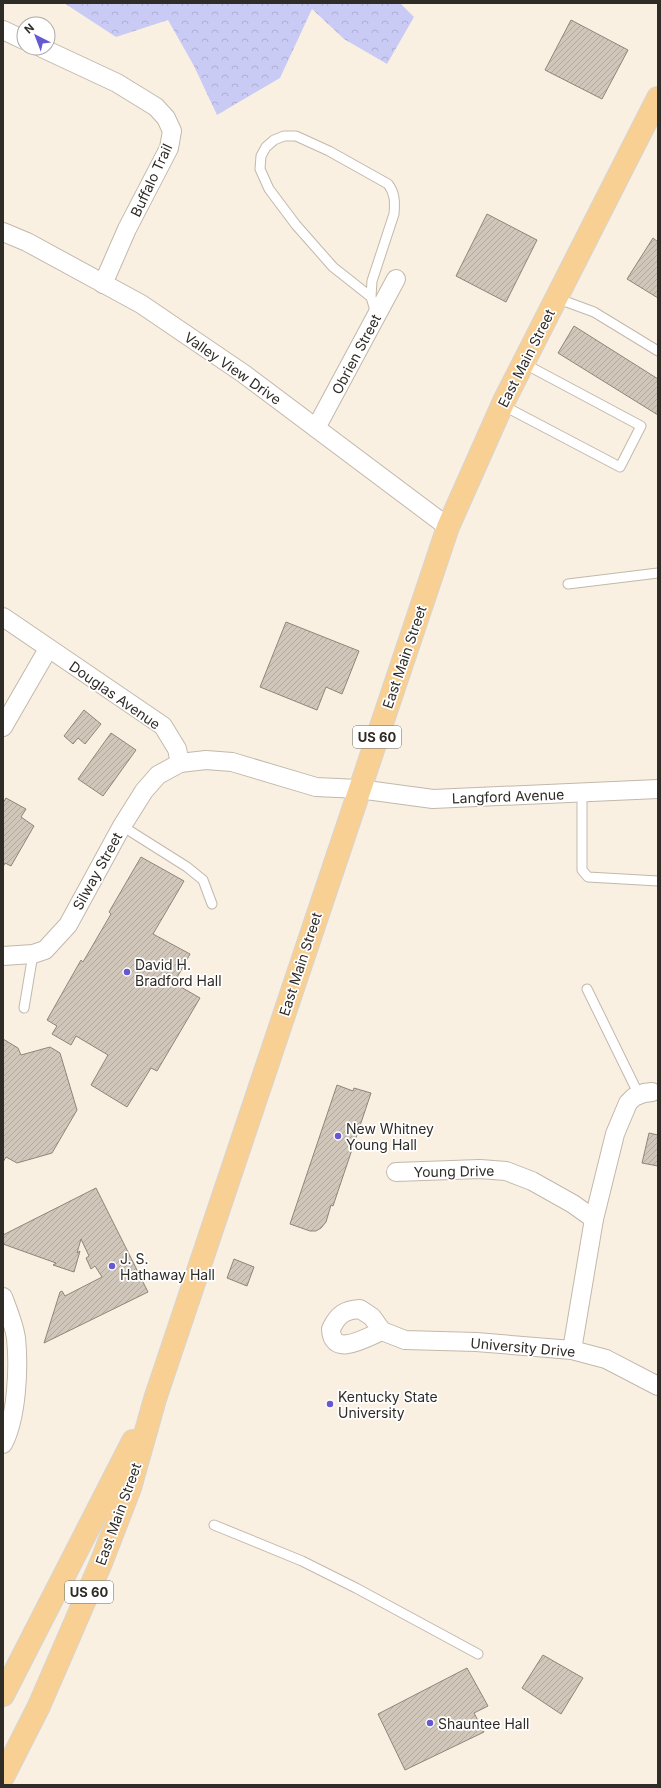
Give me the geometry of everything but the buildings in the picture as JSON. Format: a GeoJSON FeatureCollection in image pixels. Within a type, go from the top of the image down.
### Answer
{"type":"FeatureCollection","features":[{"type":"Feature","properties":{"kind":"main road","name":"East Main Street"},"geometry":{"type":"LineString","coordinates":[[3,1777],[39,1706],[103,1557],[130,1488],[155,1399],[448,527],[502,405],[656,106]]}},
{"type":"Feature","properties":{"kind":"main road","name":"East Main Street"},"geometry":{"type":"LineString","coordinates":[[3,1695],[155,1399]]}},
{"type":"Feature","properties":{"kind":"street"},"geometry":{"type":"LineString","coordinates":[[3,30],[16,36]]}},
{"type":"Feature","properties":{"kind":"street","name":"Buffalo Trail"},"geometry":{"type":"LineString","coordinates":[[56,55],[117,83],[156,107],[166,118],[172,131],[169,148],[127,229],[103,284]]}},
{"type":"Feature","properties":{"kind":"street","name":"Valley View Drive"},"geometry":{"type":"LineString","coordinates":[[3,232],[27,242],[141,304],[244,374],[448,527]]}},
{"type":"Feature","properties":{"kind":"street","name":"Obrien Street"},"geometry":{"type":"LineString","coordinates":[[316,428],[396,280]]}},
{"type":"Feature","properties":{"kind":"street","name":"Douglas Avenue"},"geometry":{"type":"LineString","coordinates":[[3,617],[163,726],[177,749],[180,763]]}},
{"type":"Feature","properties":{"kind":"street"},"geometry":{"type":"LineString","coordinates":[[3,726],[48,649]]}},
{"type":"Feature","properties":{"kind":"street"},"geometry":{"type":"LineString","coordinates":[[180,763],[206,760],[232,762],[316,787],[359,789]]}},
{"type":"Feature","properties":{"kind":"street","name":"Silway Street"},"geometry":{"type":"LineString","coordinates":[[3,956],[33,954],[45,950],[68,924],[122,826],[144,790],[158,775],[180,763]]}},
{"type":"Feature","properties":{"kind":"street","name":"Langford Avenue"},"geometry":{"type":"LineString","coordinates":[[359,789],[433,799],[658,790]]}},
{"type":"Feature","properties":{"kind":"street"},"geometry":{"type":"LineString","coordinates":[[572,1350],[594,1219],[615,1134],[628,1103],[634,1097],[650,1093]]}},
{"type":"Feature","properties":{"kind":"street","name":"Young Drive"},"geometry":{"type":"LineString","coordinates":[[396,1172],[480,1169],[506,1171],[532,1181],[574,1204],[594,1219]]}},
{"type":"Feature","properties":{"kind":"street"},"geometry":{"type":"LineString","coordinates":[[3,1297],[16,1337],[16,1400],[8,1436],[3,1444]]}},
{"type":"Feature","properties":{"kind":"street","name":"University Drive"},"geometry":{"type":"LineString","coordinates":[[382,1331],[405,1340],[476,1342],[572,1350],[606,1359],[658,1386]]}},
{"type":"Feature","properties":{"kind":"lane"},"geometry":{"type":"LineString","coordinates":[[371,297],[332,267],[296,225],[269,189],[260,169],[261,156],[266,147],[274,140],[284,136],[296,136],[329,151],[388,184],[393,191],[395,204],[394,214],[372,281],[371,297],[377,315]]}},
{"type":"Feature","properties":{"kind":"lane"},"geometry":{"type":"LineString","coordinates":[[556,298],[594,312],[658,351]]}},
{"type":"Feature","properties":{"kind":"lane"},"geometry":{"type":"LineString","coordinates":[[502,405],[620,467],[640,426],[523,363]]}},
{"type":"Feature","properties":{"kind":"lane"},"geometry":{"type":"LineString","coordinates":[[568,584],[658,573]]}},
{"type":"Feature","properties":{"kind":"lane"},"geometry":{"type":"LineString","coordinates":[[582,792],[582,870],[588,877],[658,881]]}},
{"type":"Feature","properties":{"kind":"lane"},"geometry":{"type":"LineString","coordinates":[[122,826],[187,867],[203,880],[212,904]]}},
{"type":"Feature","properties":{"kind":"lane"},"geometry":{"type":"LineString","coordinates":[[24,1008],[33,954]]}},
{"type":"Feature","properties":{"kind":"lane"},"geometry":{"type":"LineString","coordinates":[[587,989],[650,1093]]}},
{"type":"Feature","properties":{"kind":"lane"},"geometry":{"type":"LineString","coordinates":[[214,1525],[302,1561],[356,1588],[478,1654]]}},
{"type":"Feature","properties":{"kind":"green space"},"geometry":{"type":"Polygon","coordinates":[[[64,3],[400,3],[414,17],[387,64],[344,39],[312,9],[280,78],[217,115],[194,66],[168,20],[116,37],[64,3]]]}},
{"type":"Feature","properties":{"kind":"place","name":"David H. Bradford Hall"},"geometry":{"type":"Point","coordinates":[127,972]}},
{"type":"Feature","properties":{"kind":"place","name":"New Whitney Young Hall"},"geometry":{"type":"Point","coordinates":[338,1136]}},
{"type":"Feature","properties":{"kind":"place","name":"J. S. Hathaway Hall"},"geometry":{"type":"Point","coordinates":[112,1266]}},
{"type":"Feature","properties":{"kind":"place","name":"Kentucky State University"},"geometry":{"type":"Point","coordinates":[330,1404]}},
{"type":"Feature","properties":{"kind":"place","name":"Shauntee Hall"},"geometry":{"type":"Point","coordinates":[430,1723]}}]}
